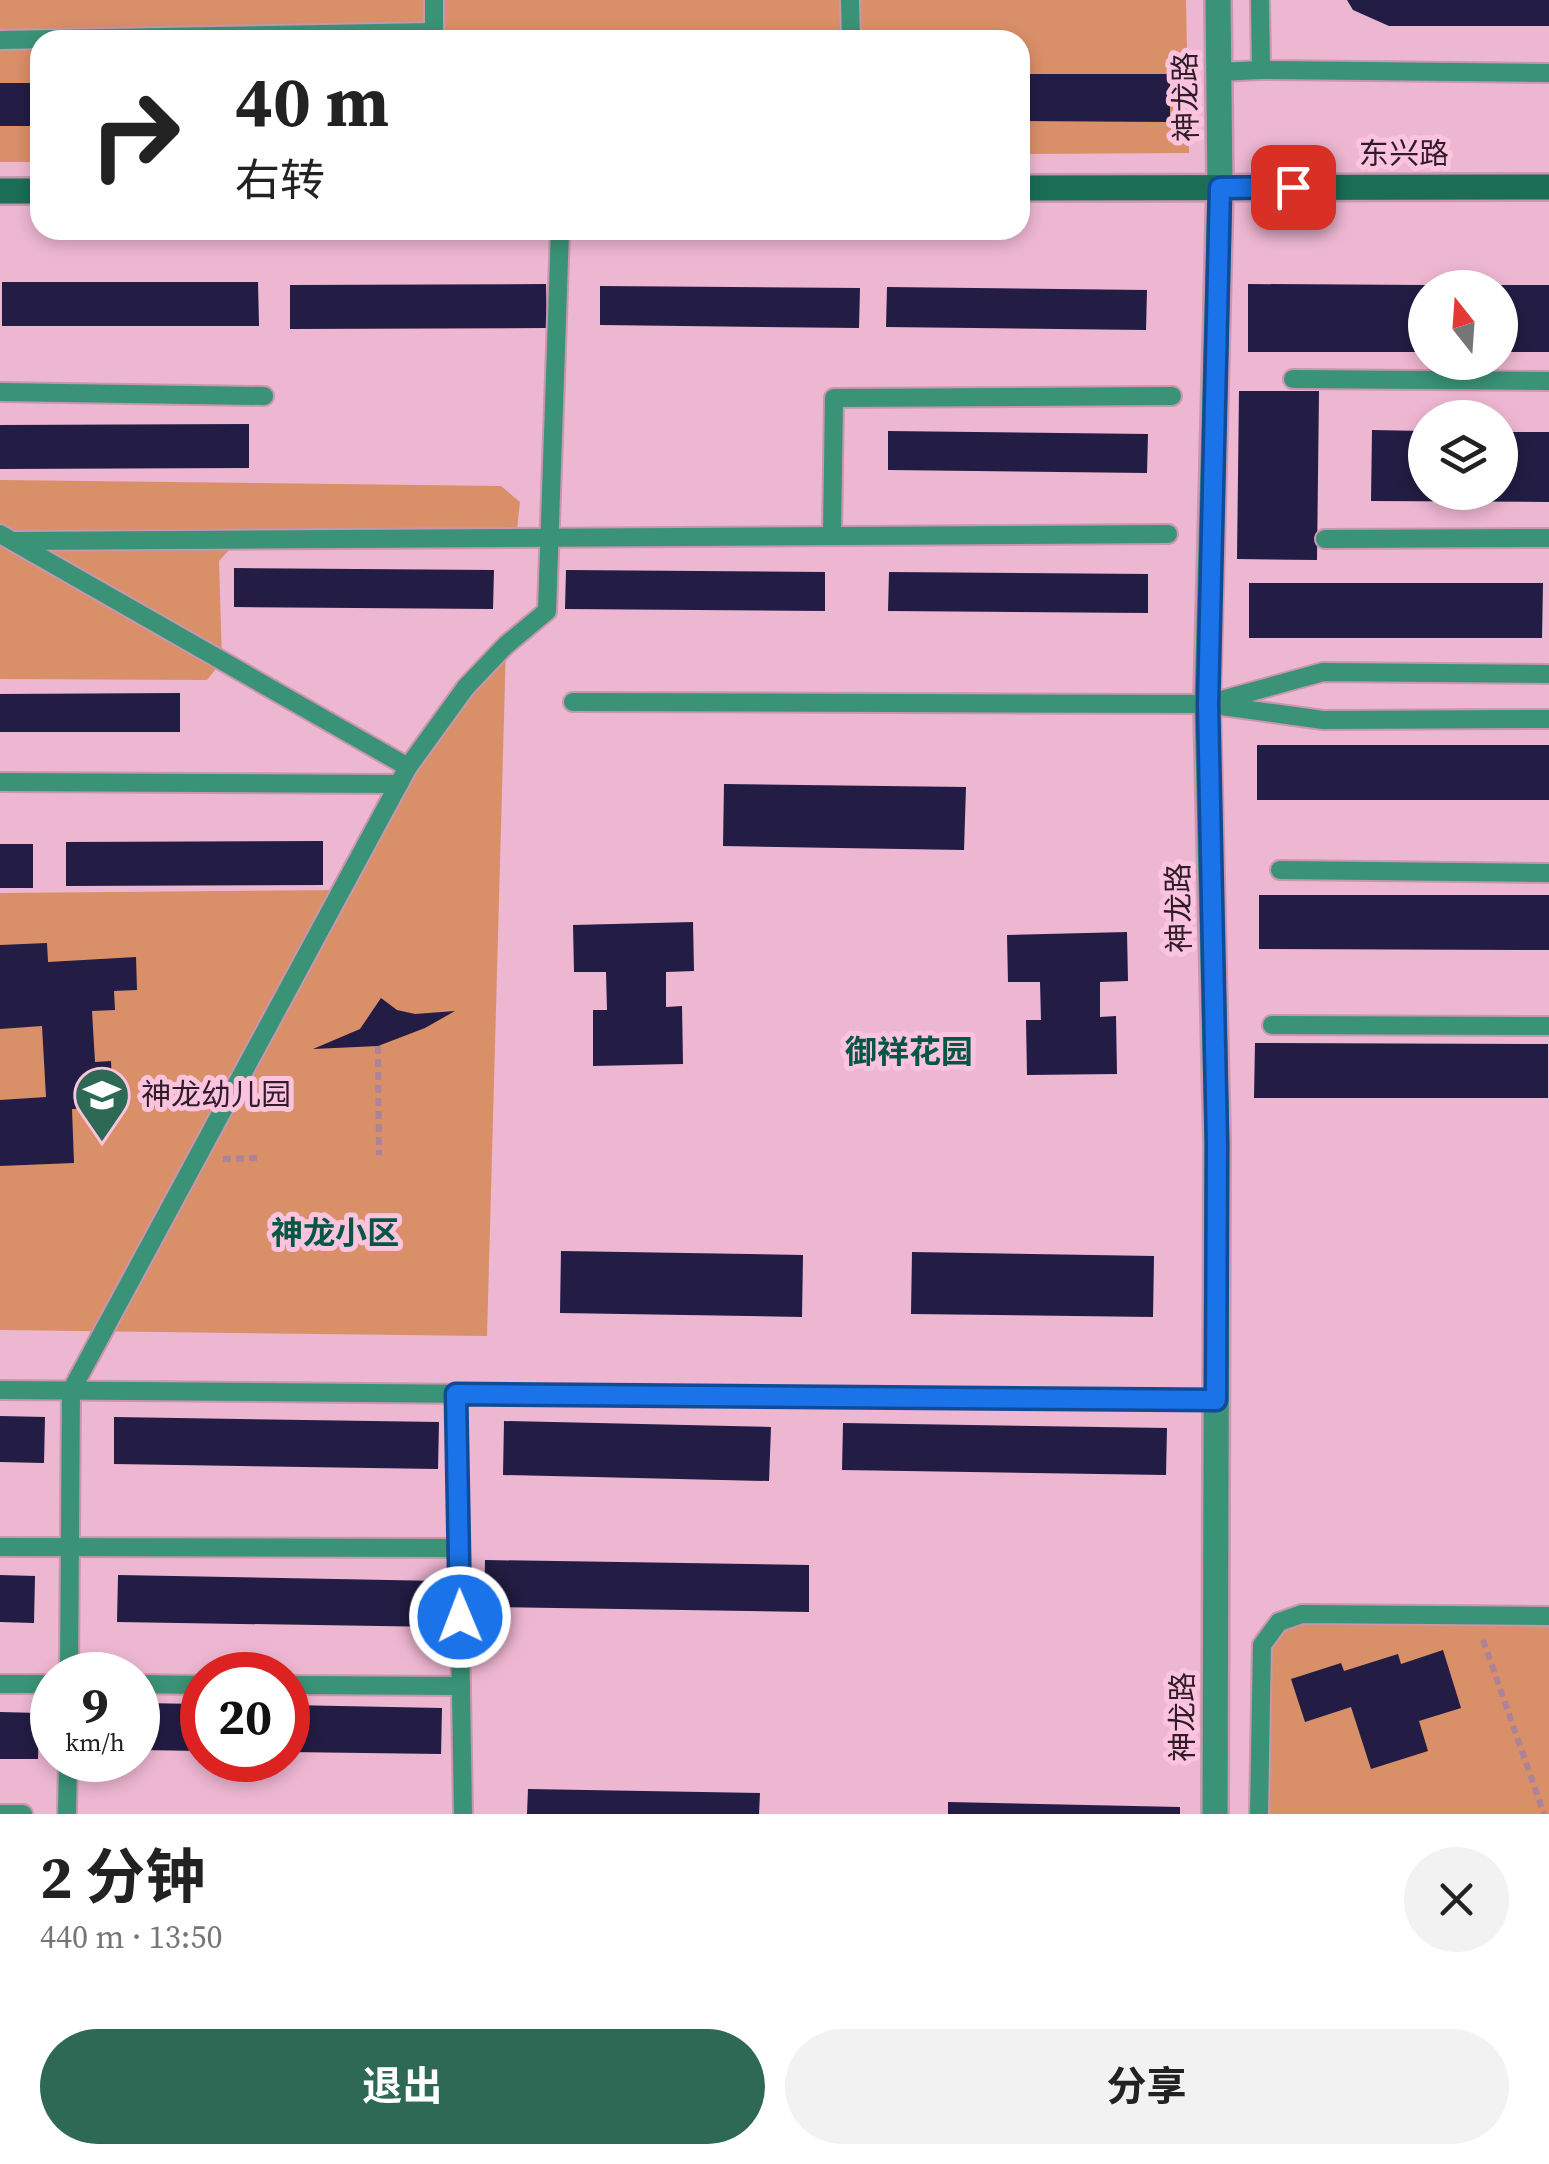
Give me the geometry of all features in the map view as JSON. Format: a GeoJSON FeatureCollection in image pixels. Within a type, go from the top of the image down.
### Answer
{"type":"FeatureCollection","features":[{"type":"Feature","properties":{"kind":"street","name":"神龙路"},"geometry":{"type":"LineString","coordinates":[[1215,1814],[1217,1144],[1208,704],[1220,188],[1218,0]]}},
{"type":"Feature","properties":{"kind":"street","name":"东兴路"},"geometry":{"type":"LineString","coordinates":[[1030,188],[1549,186]]}},
{"type":"Feature","properties":{"kind":"street"},"geometry":{"type":"LineString","coordinates":[[0,191],[30,191]]}},
{"type":"Feature","properties":{"kind":"lane"},"geometry":{"type":"LineString","coordinates":[[434,0],[434,30]]}},
{"type":"Feature","properties":{"kind":"lane"},"geometry":{"type":"LineString","coordinates":[[850,0],[851,30]]}},
{"type":"Feature","properties":{"kind":"lane"},"geometry":{"type":"LineString","coordinates":[[1260,0],[1260,70]]}},
{"type":"Feature","properties":{"kind":"lane"},"geometry":{"type":"LineString","coordinates":[[0,40],[30,40]]}},
{"type":"Feature","properties":{"kind":"lane"},"geometry":{"type":"LineString","coordinates":[[1218,72],[1549,73]]}},
{"type":"Feature","properties":{"kind":"lane"},"geometry":{"type":"LineString","coordinates":[[69,1652],[71,1390],[404,776],[466,687],[506,645],[547,611],[560,240]]}},
{"type":"Feature","properties":{"kind":"lane"},"geometry":{"type":"LineString","coordinates":[[1293,379],[1549,380]]}},
{"type":"Feature","properties":{"kind":"lane"},"geometry":{"type":"LineString","coordinates":[[0,392],[264,396]]}},
{"type":"Feature","properties":{"kind":"lane"},"geometry":{"type":"LineString","coordinates":[[832,536],[834,398],[1172,396]]}},
{"type":"Feature","properties":{"kind":"lane"},"geometry":{"type":"LineString","coordinates":[[6,538],[1168,534]]}},
{"type":"Feature","properties":{"kind":"lane"},"geometry":{"type":"LineString","coordinates":[[6,538],[404,776]]}},
{"type":"Feature","properties":{"kind":"lane"},"geometry":{"type":"LineString","coordinates":[[1325,539],[1549,538]]}},
{"type":"Feature","properties":{"kind":"lane"},"geometry":{"type":"LineString","coordinates":[[1208,704],[1322,672],[1549,674]]}},
{"type":"Feature","properties":{"kind":"lane"},"geometry":{"type":"LineString","coordinates":[[574,702],[1208,704],[1323,720],[1549,718]]}},
{"type":"Feature","properties":{"kind":"lane"},"geometry":{"type":"LineString","coordinates":[[0,782],[404,776]]}},
{"type":"Feature","properties":{"kind":"lane"},"geometry":{"type":"LineString","coordinates":[[1280,870],[1549,874]]}},
{"type":"Feature","properties":{"kind":"lane"},"geometry":{"type":"LineString","coordinates":[[1272,1025],[1549,1026]]}},
{"type":"Feature","properties":{"kind":"lane"},"geometry":{"type":"LineString","coordinates":[[0,1390],[1216,1400]]}},
{"type":"Feature","properties":{"kind":"lane"},"geometry":{"type":"LineString","coordinates":[[456,1394],[463,1814]]}},
{"type":"Feature","properties":{"kind":"lane"},"geometry":{"type":"LineString","coordinates":[[0,1547],[459,1548]]}},
{"type":"Feature","properties":{"kind":"lane"},"geometry":{"type":"LineString","coordinates":[[1259,1814],[1262,1646],[1279,1622],[1302,1614],[1549,1616]]}},
{"type":"Feature","properties":{"kind":"lane"},"geometry":{"type":"LineString","coordinates":[[0,1684],[30,1684]]}},
{"type":"Feature","properties":{"kind":"lane"},"geometry":{"type":"LineString","coordinates":[[310,1685],[461,1686]]}},
{"type":"Feature","properties":{"kind":"lane"},"geometry":{"type":"LineString","coordinates":[[67,1814],[68,1782]]}},
{"type":"Feature","properties":{"kind":"lane"},"geometry":{"type":"LineString","coordinates":[[0,1814],[23,1814]]}},
{"type":"Feature","properties":{"kind":"path"},"geometry":{"type":"LineString","coordinates":[[378,1046],[380,1155]]}},
{"type":"Feature","properties":{"kind":"path"},"geometry":{"type":"LineString","coordinates":[[1474,1615],[1544,1814]]}},
{"type":"Feature","properties":{"kind":"shaded area"},"geometry":{"type":"Polygon","coordinates":[[[0,0],[1186,0],[1189,153],[1030,154],[1030,30],[30,30],[30,162],[0,162],[0,0]]]}},
{"type":"Feature","properties":{"kind":"shaded area"},"geometry":{"type":"Polygon","coordinates":[[[0,480],[501,486],[520,502],[516,538],[238,540],[219,561],[222,661],[207,680],[0,679],[0,480]]]}},
{"type":"Feature","properties":{"kind":"shaded area"},"geometry":{"type":"Polygon","coordinates":[[[506,645],[487,1336],[0,1330],[0,893],[342,890],[408,767],[506,645]]]}},
{"type":"Feature","properties":{"kind":"shaded area"},"geometry":{"type":"Polygon","coordinates":[[[1549,1616],[1549,1814],[1259,1814],[1262,1645],[1279,1622],[1549,1616]]]}},
{"type":"Feature","properties":{"kind":"building"},"geometry":{"type":"Polygon","coordinates":[[[1347,0],[1549,0],[1549,26],[1389,26],[1353,10],[1347,0]]]}},
{"type":"Feature","properties":{"kind":"building"},"geometry":{"type":"Polygon","coordinates":[[[1030,74],[1170,74],[1170,122],[1030,121],[1030,74]]]}},
{"type":"Feature","properties":{"kind":"building"},"geometry":{"type":"Polygon","coordinates":[[[0,83],[30,83],[30,126],[0,126],[0,83]]]}},
{"type":"Feature","properties":{"kind":"building"},"geometry":{"type":"Polygon","coordinates":[[[2,282],[258,282],[259,326],[2,326],[2,282]]]}},
{"type":"Feature","properties":{"kind":"building"},"geometry":{"type":"Polygon","coordinates":[[[546,284],[547,328],[290,329],[290,285],[546,284]]]}},
{"type":"Feature","properties":{"kind":"building"},"geometry":{"type":"Polygon","coordinates":[[[1248,284],[1408,285],[1408,352],[1248,352],[1248,284]]]}},
{"type":"Feature","properties":{"kind":"building"},"geometry":{"type":"Polygon","coordinates":[[[1518,285],[1549,285],[1549,352],[1518,352],[1518,285]]]}},
{"type":"Feature","properties":{"kind":"building"},"geometry":{"type":"Polygon","coordinates":[[[600,286],[860,288],[859,328],[600,325],[600,286]]]}},
{"type":"Feature","properties":{"kind":"building"},"geometry":{"type":"Polygon","coordinates":[[[887,287],[1147,290],[1146,330],[886,327],[887,287]]]}},
{"type":"Feature","properties":{"kind":"building"},"geometry":{"type":"Polygon","coordinates":[[[1239,391],[1319,391],[1317,560],[1237,559],[1239,391]]]}},
{"type":"Feature","properties":{"kind":"building"},"geometry":{"type":"Polygon","coordinates":[[[249,424],[249,468],[0,469],[0,425],[249,424]]]}},
{"type":"Feature","properties":{"kind":"building"},"geometry":{"type":"Polygon","coordinates":[[[1372,430],[1408,431],[1408,501],[1371,501],[1372,430]]]}},
{"type":"Feature","properties":{"kind":"building"},"geometry":{"type":"Polygon","coordinates":[[[888,431],[1148,434],[1147,473],[888,470],[888,431]]]}},
{"type":"Feature","properties":{"kind":"building"},"geometry":{"type":"Polygon","coordinates":[[[1518,432],[1549,432],[1549,502],[1518,502],[1518,432]]]}},
{"type":"Feature","properties":{"kind":"building"},"geometry":{"type":"Polygon","coordinates":[[[234,568],[494,570],[493,609],[234,607],[234,568]]]}},
{"type":"Feature","properties":{"kind":"building"},"geometry":{"type":"Polygon","coordinates":[[[566,570],[825,572],[825,611],[565,609],[566,570]]]}},
{"type":"Feature","properties":{"kind":"building"},"geometry":{"type":"Polygon","coordinates":[[[889,572],[1148,574],[1148,613],[888,611],[889,572]]]}},
{"type":"Feature","properties":{"kind":"building"},"geometry":{"type":"Polygon","coordinates":[[[1249,583],[1543,583],[1542,638],[1249,638],[1249,583]]]}},
{"type":"Feature","properties":{"kind":"building"},"geometry":{"type":"Polygon","coordinates":[[[180,693],[180,732],[0,732],[0,694],[180,693]]]}},
{"type":"Feature","properties":{"kind":"building"},"geometry":{"type":"Polygon","coordinates":[[[1257,745],[1549,745],[1549,800],[1257,800],[1257,745]]]}},
{"type":"Feature","properties":{"kind":"building"},"geometry":{"type":"Polygon","coordinates":[[[724,784],[966,787],[964,850],[723,846],[724,784]]]}},
{"type":"Feature","properties":{"kind":"building"},"geometry":{"type":"Polygon","coordinates":[[[323,841],[323,885],[66,886],[66,842],[323,841]]]}},
{"type":"Feature","properties":{"kind":"building"},"geometry":{"type":"Polygon","coordinates":[[[0,844],[33,844],[33,888],[0,888],[0,844]]]}},
{"type":"Feature","properties":{"kind":"building"},"geometry":{"type":"Polygon","coordinates":[[[1259,895],[1549,895],[1549,950],[1259,949],[1259,895]]]}},
{"type":"Feature","properties":{"kind":"building"},"geometry":{"type":"Polygon","coordinates":[[[693,922],[694,971],[666,972],[666,1007],[682,1006],[683,1064],[593,1066],[593,1010],[607,1010],[606,972],[574,972],[573,925],[693,922]]]}},
{"type":"Feature","properties":{"kind":"building"},"geometry":{"type":"Polygon","coordinates":[[[1127,932],[1128,981],[1100,982],[1100,1017],[1116,1016],[1117,1074],[1027,1075],[1026,1020],[1041,1020],[1040,982],[1008,982],[1007,935],[1127,932]]]}},
{"type":"Feature","properties":{"kind":"building"},"geometry":{"type":"Polygon","coordinates":[[[47,943],[48,962],[136,957],[137,990],[114,991],[115,1010],[92,1011],[95,1062],[111,1061],[113,1107],[72,1109],[74,1163],[0,1166],[0,1100],[46,1097],[42,1026],[0,1029],[0,945],[47,943]]]}},
{"type":"Feature","properties":{"kind":"building"},"geometry":{"type":"Polygon","coordinates":[[[381,998],[397,1010],[415,1014],[455,1011],[425,1028],[378,1046],[313,1049],[360,1029],[381,998]]]}},
{"type":"Feature","properties":{"kind":"building"},"geometry":{"type":"Polygon","coordinates":[[[1255,1043],[1548,1044],[1548,1098],[1254,1098],[1255,1043]]]}},
{"type":"Feature","properties":{"kind":"building"},"geometry":{"type":"Polygon","coordinates":[[[561,1251],[803,1255],[802,1317],[560,1313],[561,1251]]]}},
{"type":"Feature","properties":{"kind":"building"},"geometry":{"type":"Polygon","coordinates":[[[912,1252],[1154,1256],[1153,1317],[911,1314],[912,1252]]]}},
{"type":"Feature","properties":{"kind":"building"},"geometry":{"type":"Polygon","coordinates":[[[0,1416],[45,1417],[44,1463],[0,1462],[0,1416]]]}},
{"type":"Feature","properties":{"kind":"building"},"geometry":{"type":"Polygon","coordinates":[[[114,1417],[439,1422],[438,1469],[114,1464],[114,1417]]]}},
{"type":"Feature","properties":{"kind":"building"},"geometry":{"type":"Polygon","coordinates":[[[504,1421],[771,1427],[769,1481],[503,1475],[504,1421]]]}},
{"type":"Feature","properties":{"kind":"building"},"geometry":{"type":"Polygon","coordinates":[[[843,1423],[1167,1428],[1166,1475],[842,1470],[843,1423]]]}},
{"type":"Feature","properties":{"kind":"building"},"geometry":{"type":"Polygon","coordinates":[[[485,1560],[809,1565],[809,1612],[484,1607],[485,1560]]]}},
{"type":"Feature","properties":{"kind":"building"},"geometry":{"type":"Polygon","coordinates":[[[0,1575],[35,1576],[34,1623],[0,1622],[0,1575]]]}},
{"type":"Feature","properties":{"kind":"building"},"geometry":{"type":"Polygon","coordinates":[[[118,1575],[442,1581],[442,1627],[117,1622],[118,1575]]]}},
{"type":"Feature","properties":{"kind":"building"},"geometry":{"type":"Polygon","coordinates":[[[1443,1650],[1461,1708],[1419,1721],[1428,1751],[1371,1769],[1351,1707],[1305,1722],[1291,1679],[1341,1663],[1344,1671],[1398,1654],[1401,1664],[1443,1650]]]}},
{"type":"Feature","properties":{"kind":"building"},"geometry":{"type":"Polygon","coordinates":[[[160,1703],[180,1704],[180,1751],[160,1750],[160,1703]]]}},
{"type":"Feature","properties":{"kind":"building"},"geometry":{"type":"Polygon","coordinates":[[[310,1705],[442,1708],[441,1754],[310,1752],[310,1705]]]}},
{"type":"Feature","properties":{"kind":"building"},"geometry":{"type":"Polygon","coordinates":[[[0,1712],[30,1713],[30,1759],[0,1759],[0,1712]]]}},
{"type":"Feature","properties":{"kind":"building"},"geometry":{"type":"Polygon","coordinates":[[[528,1789],[760,1793],[759,1814],[527,1814],[528,1789]]]}},
{"type":"Feature","properties":{"kind":"building"},"geometry":{"type":"Polygon","coordinates":[[[948,1802],[1180,1807],[1180,1814],[948,1814],[948,1802]]]}},
{"type":"Feature","properties":{"kind":"place","name":"神龙幼儿园"},"geometry":{"type":"Point","coordinates":[102,1144]}},
{"type":"Feature","properties":{"kind":"district","name":"御祥花园"},"geometry":{"type":"Point","coordinates":[909,1052]}},
{"type":"Feature","properties":{"kind":"district","name":"神龙小区"},"geometry":{"type":"Point","coordinates":[335,1233]}},
{"type":"Feature","properties":{"kind":"route"},"geometry":{"type":"LineString","coordinates":[[460,1617],[456,1394],[1216,1400],[1217,1144],[1208,704],[1220,188],[1293,187]]}}]}
